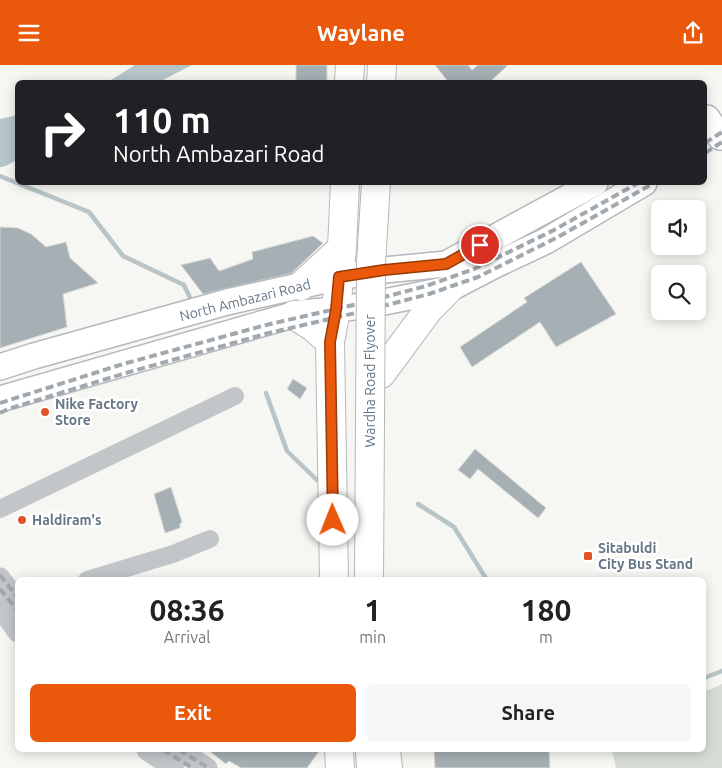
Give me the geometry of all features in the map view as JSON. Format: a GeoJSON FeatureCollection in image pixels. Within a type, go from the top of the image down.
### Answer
{"type":"FeatureCollection","features":[{"type":"Feature","properties":{"kind":"main road"},"geometry":{"type":"LineString","coordinates":[[349,80],[350,65]]}},
{"type":"Feature","properties":{"kind":"main road"},"geometry":{"type":"LineString","coordinates":[[366,80],[367,65]]}},
{"type":"Feature","properties":{"kind":"main road"},"geometry":{"type":"LineString","coordinates":[[381,80],[382,65]]}},
{"type":"Feature","properties":{"kind":"main road"},"geometry":{"type":"LineString","coordinates":[[394,80],[396,65]]}},
{"type":"Feature","properties":{"kind":"main road"},"geometry":{"type":"LineString","coordinates":[[334,577],[330,342],[336,310],[342,248],[344,185]]}},
{"type":"Feature","properties":{"kind":"main road","name":"Wardha Road Flyover"},"geometry":{"type":"LineString","coordinates":[[355,577],[358,232],[361,185]]}},
{"type":"Feature","properties":{"kind":"main road","name":"Wardha Road Flyover"},"geometry":{"type":"LineString","coordinates":[[369,577],[371,263],[376,185]]}},
{"type":"Feature","properties":{"kind":"main road"},"geometry":{"type":"LineString","coordinates":[[381,577],[381,374],[389,185]]}},
{"type":"Feature","properties":{"kind":"main road","name":"North Ambazari Road"},"geometry":{"type":"LineString","coordinates":[[0,367],[228,302],[339,277],[447,263],[591,185]]}},
{"type":"Feature","properties":{"kind":"main road"},"geometry":{"type":"LineString","coordinates":[[381,374],[429,309],[450,289],[546,241],[641,185]]}},
{"type":"Feature","properties":{"kind":"main road"},"geometry":{"type":"LineString","coordinates":[[301,286],[342,248]]}},
{"type":"Feature","properties":{"kind":"main road"},"geometry":{"type":"LineString","coordinates":[[0,399],[294,315],[384,303],[450,289]]}},
{"type":"Feature","properties":{"kind":"main road"},"geometry":{"type":"LineString","coordinates":[[294,315],[313,327],[330,342]]}},
{"type":"Feature","properties":{"kind":"street"},"geometry":{"type":"LineString","coordinates":[[0,509],[235,396]]}},
{"type":"Feature","properties":{"kind":"street"},"geometry":{"type":"LineString","coordinates":[[97,577],[173,554],[210,539]]}},
{"type":"Feature","properties":{"kind":"street"},"geometry":{"type":"LineString","coordinates":[[0,577],[15,598]]}},
{"type":"Feature","properties":{"kind":"street"},"geometry":{"type":"LineString","coordinates":[[0,607],[15,628]]}},
{"type":"Feature","properties":{"kind":"street"},"geometry":{"type":"LineString","coordinates":[[150,752],[174,768]]}},
{"type":"Feature","properties":{"kind":"street"},"geometry":{"type":"LineString","coordinates":[[182,752],[207,768]]}},
{"type":"Feature","properties":{"kind":"shaded area"},"geometry":{"type":"Polygon","coordinates":[[[135,65],[192,65],[163,80],[111,80],[135,65]]]}},
{"type":"Feature","properties":{"kind":"shaded area"},"geometry":{"type":"Polygon","coordinates":[[[15,115],[15,145],[0,154],[0,119],[15,115]]]}},
{"type":"Feature","properties":{"kind":"shaded area"},"geometry":{"type":"Polygon","coordinates":[[[722,684],[722,768],[616,768],[612,752],[706,752],[706,691],[722,684]]]}},
{"type":"Feature","properties":{"kind":"building"},"geometry":{"type":"Polygon","coordinates":[[[296,65],[327,65],[327,80],[296,80],[296,65]]]}},
{"type":"Feature","properties":{"kind":"building"},"geometry":{"type":"Polygon","coordinates":[[[435,65],[468,65],[472,70],[478,65],[508,65],[492,80],[447,80],[435,65]]]}},
{"type":"Feature","properties":{"kind":"building"},"geometry":{"type":"Polygon","coordinates":[[[0,227],[18,228],[31,234],[46,247],[66,242],[70,258],[98,283],[63,294],[67,327],[0,348],[0,227]]]}},
{"type":"Feature","properties":{"kind":"building"},"geometry":{"type":"Polygon","coordinates":[[[313,236],[323,243],[292,273],[203,294],[181,265],[210,258],[219,271],[253,259],[252,252],[313,236]]]}},
{"type":"Feature","properties":{"kind":"building"},"geometry":{"type":"Polygon","coordinates":[[[581,262],[616,314],[556,347],[540,322],[472,367],[460,347],[527,302],[524,298],[581,262]]]}},
{"type":"Feature","properties":{"kind":"building"},"geometry":{"type":"Polygon","coordinates":[[[293,379],[307,388],[300,399],[287,389],[293,379]]]}},
{"type":"Feature","properties":{"kind":"building"},"geometry":{"type":"Polygon","coordinates":[[[475,449],[546,508],[538,518],[478,469],[470,479],[458,470],[475,449]]]}},
{"type":"Feature","properties":{"kind":"building"},"geometry":{"type":"Polygon","coordinates":[[[171,487],[182,522],[180,528],[165,533],[154,494],[171,487]]]}},
{"type":"Feature","properties":{"kind":"building"},"geometry":{"type":"Polygon","coordinates":[[[211,752],[319,752],[307,768],[241,768],[229,761],[226,764],[211,752]]]}},
{"type":"Feature","properties":{"kind":"building"},"geometry":{"type":"Polygon","coordinates":[[[434,752],[549,752],[550,768],[435,768],[434,752]]]}},
{"type":"Feature","properties":{"kind":"waterway"},"geometry":{"type":"LineString","coordinates":[[0,154],[15,146]]}},
{"type":"Feature","properties":{"kind":"waterway"},"geometry":{"type":"LineString","coordinates":[[0,176],[15,182]]}},
{"type":"Feature","properties":{"kind":"waterway"},"geometry":{"type":"LineString","coordinates":[[22,185],[89,212],[123,256],[184,285],[193,304]]}},
{"type":"Feature","properties":{"kind":"waterway"},"geometry":{"type":"LineString","coordinates":[[266,393],[287,451],[321,484]]}},
{"type":"Feature","properties":{"kind":"waterway"},"geometry":{"type":"LineString","coordinates":[[418,504],[454,527],[485,577]]}},
{"type":"Feature","properties":{"kind":"waterway"},"geometry":{"type":"LineString","coordinates":[[706,677],[722,671]]}},
{"type":"Feature","properties":{"kind":"railway"},"geometry":{"type":"LineString","coordinates":[[707,142],[722,132]]}},
{"type":"Feature","properties":{"kind":"railway"},"geometry":{"type":"LineString","coordinates":[[707,152],[722,142]]}},
{"type":"Feature","properties":{"kind":"railway"},"geometry":{"type":"LineString","coordinates":[[0,403],[123,364],[266,325],[426,286],[474,269],[554,230],[634,185]]}},
{"type":"Feature","properties":{"kind":"railway"},"geometry":{"type":"LineString","coordinates":[[0,413],[126,373],[269,333],[429,294],[478,277],[558,237],[650,185]]}},
{"type":"Feature","properties":{"kind":"railway"},"geometry":{"type":"LineString","coordinates":[[0,575],[15,594]]}},
{"type":"Feature","properties":{"kind":"railway"},"geometry":{"type":"LineString","coordinates":[[0,589],[15,607]]}},
{"type":"Feature","properties":{"kind":"railway"},"geometry":{"type":"LineString","coordinates":[[166,752],[193,768]]}},
{"type":"Feature","properties":{"kind":"railway"},"geometry":{"type":"LineString","coordinates":[[182,752],[209,768]]}},
{"type":"Feature","properties":{"kind":"place","name":"Nike Factory Store"},"geometry":{"type":"Point","coordinates":[45,412]}},
{"type":"Feature","properties":{"kind":"place","name":"Haldiram's"},"geometry":{"type":"Point","coordinates":[22,520]}},
{"type":"Feature","properties":{"kind":"place","name":"Sitabuldi City Bus Stand"},"geometry":{"type":"Point","coordinates":[588,556]}},
{"type":"Feature","properties":{"kind":"route"},"geometry":{"type":"LineString","coordinates":[[333,520],[330,342],[336,310],[339,277],[384,270],[446,264],[480,245]]}}]}
